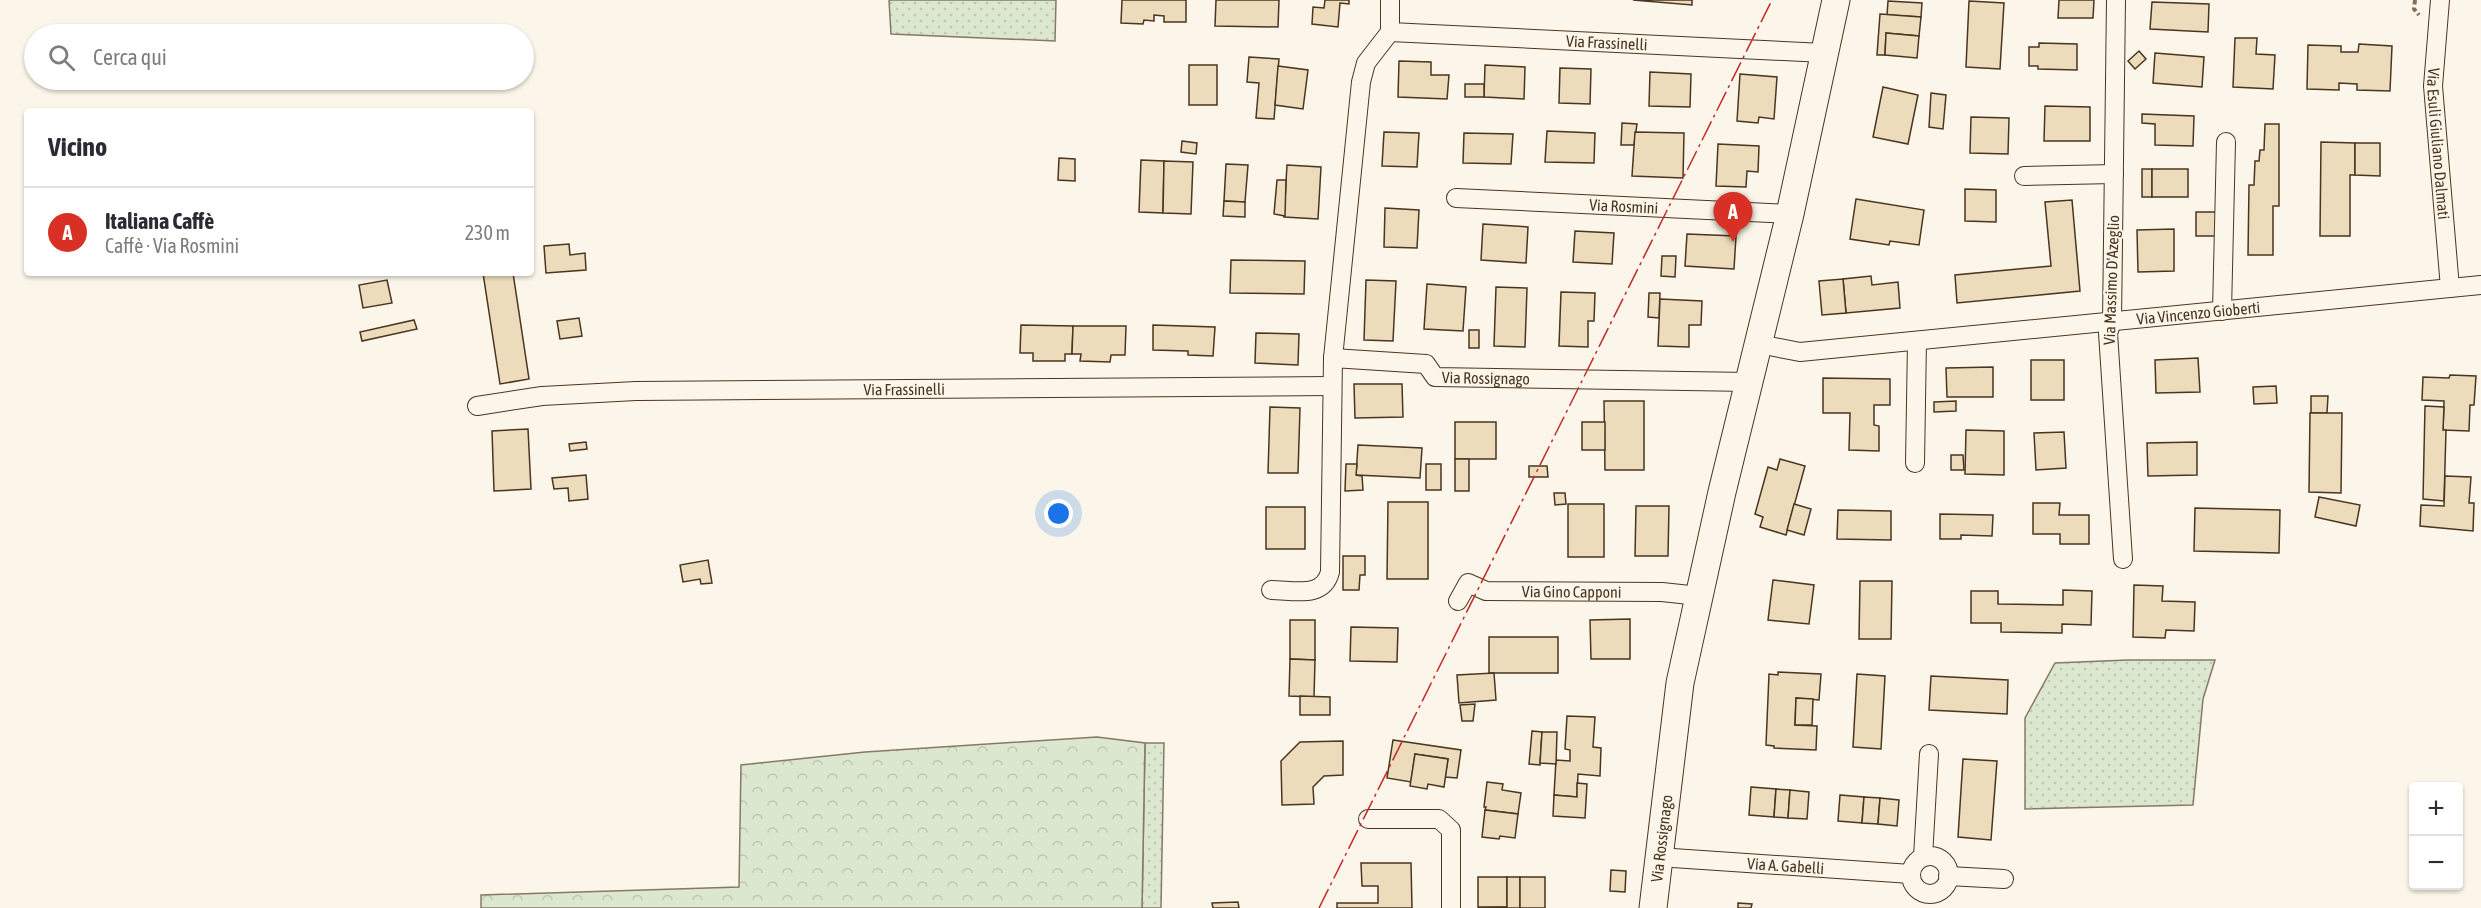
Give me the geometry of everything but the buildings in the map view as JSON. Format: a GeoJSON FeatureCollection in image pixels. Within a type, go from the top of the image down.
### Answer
{"type":"FeatureCollection","features":[{"type":"Feature","properties":{"kind":"street"},"geometry":{"type":"LineString","coordinates":[[1271,590],[1320,590],[1328,583],[1333,358],[1361,82],[1366,63],[1390,32],[1390,0]]}},
{"type":"Feature","properties":{"kind":"street","name":"Via Rossignago"},"geometry":{"type":"LineString","coordinates":[[1653,908],[1680,683],[1698,596],[1790,214],[1836,0]]}},
{"type":"Feature","properties":{"kind":"street","name":"Via Massimo D'Azeglio"},"geometry":{"type":"LineString","coordinates":[[2116,0],[2112,322],[2108,333],[2123,559]]}},
{"type":"Feature","properties":{"kind":"street","name":"Via Esuli Giuliano Dalmati"},"geometry":{"type":"LineString","coordinates":[[2440,0],[2433,87],[2450,288]]}},
{"type":"Feature","properties":{"kind":"street","name":"Via Frassinelli"},"geometry":{"type":"LineString","coordinates":[[1390,32],[1824,53]]}},
{"type":"Feature","properties":{"kind":"street"},"geometry":{"type":"LineString","coordinates":[[2222,311],[2226,142]]}},
{"type":"Feature","properties":{"kind":"street"},"geometry":{"type":"LineString","coordinates":[[2024,176],[2114,174]]}},
{"type":"Feature","properties":{"kind":"street","name":"Via Rosmini"},"geometry":{"type":"LineString","coordinates":[[1456,198],[1790,214]]}},
{"type":"Feature","properties":{"kind":"street","name":"Via Vincenzo Gioberti"},"geometry":{"type":"LineString","coordinates":[[1759,345],[1800,352],[2481,285]]}},
{"type":"Feature","properties":{"kind":"street"},"geometry":{"type":"LineString","coordinates":[[1915,463],[1917,341]]}},
{"type":"Feature","properties":{"kind":"street","name":"Via Rossignago"},"geometry":{"type":"LineString","coordinates":[[1333,358],[1426,364],[1435,377],[1750,382]]}},
{"type":"Feature","properties":{"kind":"street","name":"Via Frassinelli"},"geometry":{"type":"LineString","coordinates":[[477,406],[542,396],[636,391],[1332,386]]}},
{"type":"Feature","properties":{"kind":"street","name":"Via Gino Capponi"},"geometry":{"type":"LineString","coordinates":[[1458,601],[1468,583],[1486,591],[1662,592],[1698,596]]}},
{"type":"Feature","properties":{"kind":"street"},"geometry":{"type":"LineString","coordinates":[[1923,857],[1937,858],[1943,862],[1948,876],[1947,883],[1936,893],[1921,900],[1912,882],[1911,874],[1912,867],[1923,857],[1929,754]]}},
{"type":"Feature","properties":{"kind":"street"},"geometry":{"type":"LineString","coordinates":[[1368,819],[1439,819],[1451,830],[1451,908]]}},
{"type":"Feature","properties":{"kind":"street","name":"Via A. Gabelli"},"geometry":{"type":"LineString","coordinates":[[1658,857],[1911,874]]}},
{"type":"Feature","properties":{"kind":"street"},"geometry":{"type":"LineString","coordinates":[[1948,876],[2004,879]]}},
{"type":"Feature","properties":{"kind":"green space"},"geometry":{"type":"Polygon","coordinates":[[[889,0],[1056,0],[1055,41],[891,34],[889,0]]]}},
{"type":"Feature","properties":{"kind":"green space"},"geometry":{"type":"Polygon","coordinates":[[[2215,660],[2203,699],[2193,805],[2025,809],[2025,718],[2055,663],[2215,660]]]}},
{"type":"Feature","properties":{"kind":"green space"},"geometry":{"type":"Polygon","coordinates":[[[1097,737],[1145,743],[1142,908],[481,908],[481,895],[739,887],[741,765],[865,752],[1097,737]]]}},
{"type":"Feature","properties":{"kind":"green space"},"geometry":{"type":"Polygon","coordinates":[[[1145,743],[1164,743],[1161,908],[1142,908],[1145,743]]]}},
{"type":"Feature","properties":{"kind":"power"},"geometry":{"type":"LineString","coordinates":[[1319,908],[1772,0]]}},
{"type":"Feature","properties":{"kind":"place","name":"Italiana Caffè"},"geometry":{"type":"Point","coordinates":[1733,242]}}]}
